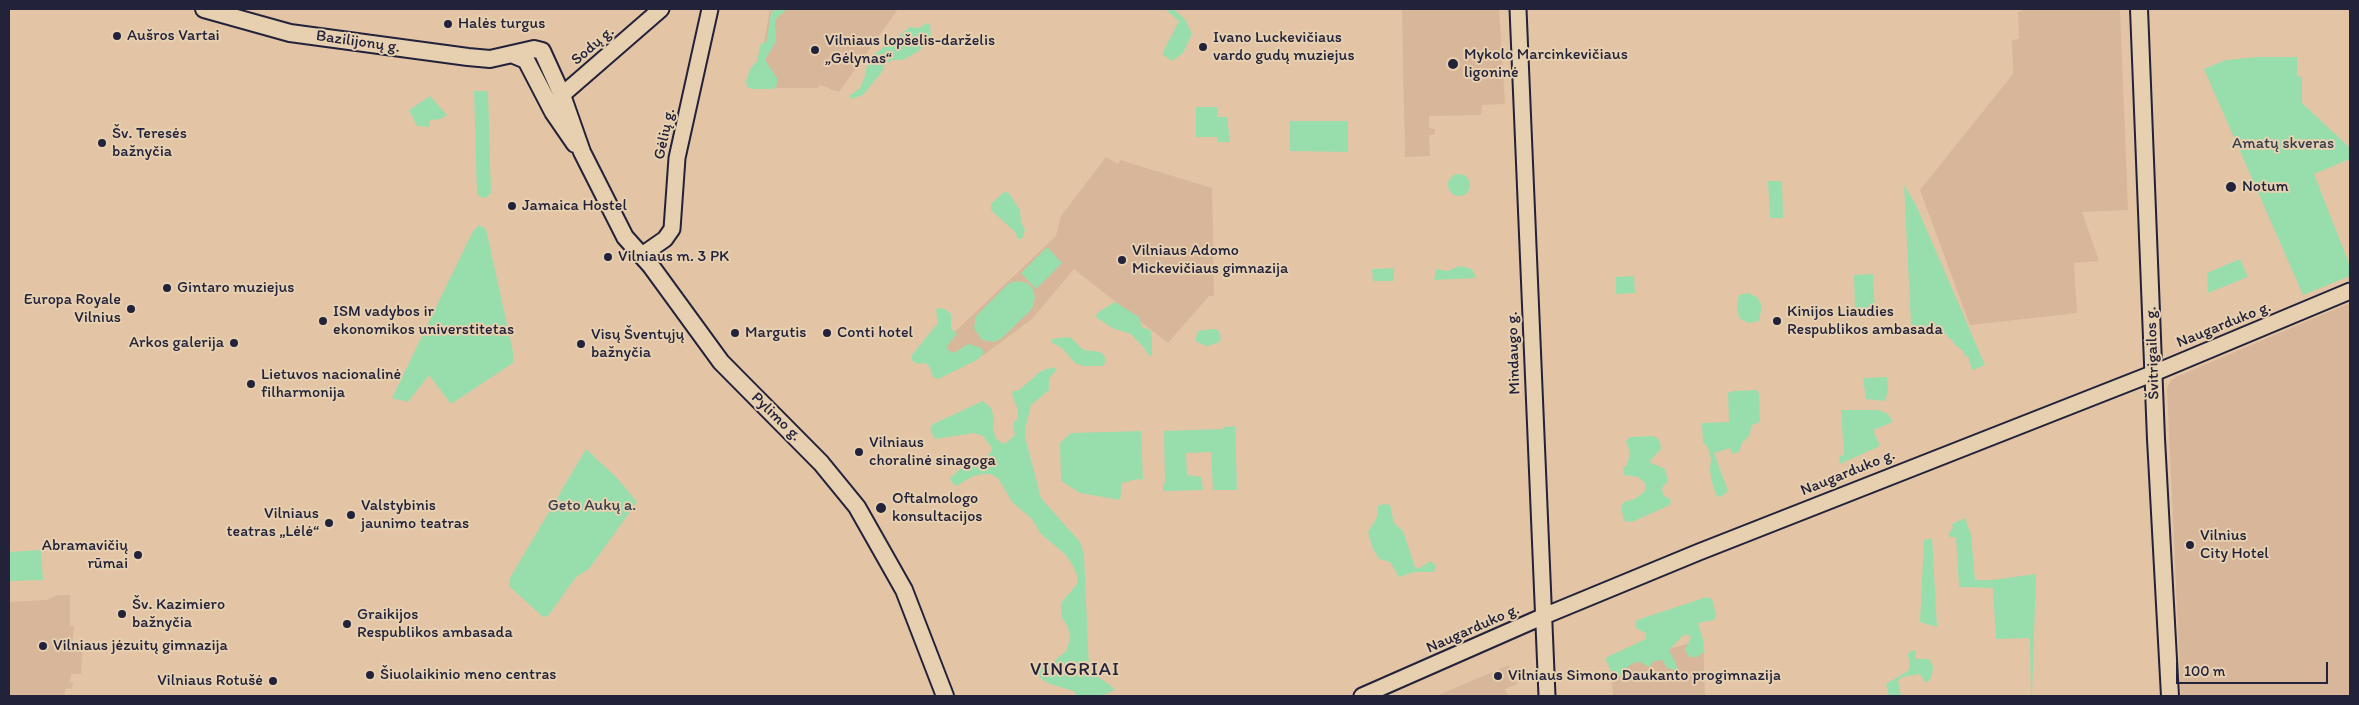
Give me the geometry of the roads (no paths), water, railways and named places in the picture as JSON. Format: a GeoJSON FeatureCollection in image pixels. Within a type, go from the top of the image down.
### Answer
{"type":"FeatureCollection","features":[{"type":"Feature","properties":{"kind":"main road","name":"Bazilijonų g."},"geometry":{"type":"LineString","coordinates":[[204,9],[290,33],[473,58],[490,59],[525,55]]}},
{"type":"Feature","properties":{"kind":"main road","name":"Sodų g."},"geometry":{"type":"LineString","coordinates":[[553,112],[554,104],[562,94],[661,9]]}},
{"type":"Feature","properties":{"kind":"main road","name":"Gėlių g."},"geometry":{"type":"LineString","coordinates":[[642,255],[664,239],[672,229],[676,158],[710,9]]}},
{"type":"Feature","properties":{"kind":"main road","name":"Mindaugo g."},"geometry":{"type":"LineString","coordinates":[[1518,9],[1546,696]]}},
{"type":"Feature","properties":{"kind":"main road","name":"Švitrigailos g."},"geometry":{"type":"LineString","coordinates":[[2139,9],[2170,696]]}},
{"type":"Feature","properties":{"kind":"main road","name":"Pylimo g."},"geometry":{"type":"LineString","coordinates":[[582,152],[553,112],[525,55],[542,51],[546,56],[562,94],[582,152],[624,237],[642,255],[721,362],[822,463],[857,507],[904,590],[945,696]]}},
{"type":"Feature","properties":{"kind":"main road","name":"Naugarduko g."},"geometry":{"type":"LineString","coordinates":[[1362,696],[1544,616],[1902,470],[2154,372],[2350,291]]}},
{"type":"Feature","properties":{"kind":"place","name":"Halės turgus"},"geometry":{"type":"Point","coordinates":[448,24]}},
{"type":"Feature","properties":{"kind":"place","name":"Aušros Vartai"},"geometry":{"type":"Point","coordinates":[117,36]}},
{"type":"Feature","properties":{"kind":"place","name":"Ivano Luckevičiaus vardo gudų muziejus"},"geometry":{"type":"Point","coordinates":[1203,47]}},
{"type":"Feature","properties":{"kind":"place","name":"Vilniaus lopšelis-darželis „Gėlynas“"},"geometry":{"type":"Point","coordinates":[815,50]}},
{"type":"Feature","properties":{"kind":"place","name":"Mykolo Marcinkevičiaus ligoninė"},"geometry":{"type":"Point","coordinates":[1453,64]}},
{"type":"Feature","properties":{"kind":"place","name":"Šv. Teresės bažnyčia"},"geometry":{"type":"Point","coordinates":[102,143]}},
{"type":"Feature","properties":{"kind":"place","name":"Notum"},"geometry":{"type":"Point","coordinates":[2231,187]}},
{"type":"Feature","properties":{"kind":"place","name":"Jamaica Hostel"},"geometry":{"type":"Point","coordinates":[512,206]}},
{"type":"Feature","properties":{"kind":"place","name":"Vilniaus m. 3 PK"},"geometry":{"type":"Point","coordinates":[608,257]}},
{"type":"Feature","properties":{"kind":"place","name":"Vilniaus Adomo Mickevičiaus gimnazija"},"geometry":{"type":"Point","coordinates":[1122,260]}},
{"type":"Feature","properties":{"kind":"place","name":"Gintaro muziejus"},"geometry":{"type":"Point","coordinates":[167,288]}},
{"type":"Feature","properties":{"kind":"place","name":"Europa Royale Vilnius"},"geometry":{"type":"Point","coordinates":[131,309]}},
{"type":"Feature","properties":{"kind":"place","name":"ISM vadybos ir ekonomikos universtitetas"},"geometry":{"type":"Point","coordinates":[323,321]}},
{"type":"Feature","properties":{"kind":"place","name":"Kinijos Liaudies Respublikos ambasada"},"geometry":{"type":"Point","coordinates":[1777,321]}},
{"type":"Feature","properties":{"kind":"place","name":"Margutis"},"geometry":{"type":"Point","coordinates":[735,333]}},
{"type":"Feature","properties":{"kind":"place","name":"Conti hotel"},"geometry":{"type":"Point","coordinates":[827,333]}},
{"type":"Feature","properties":{"kind":"place","name":"Arkos galerija"},"geometry":{"type":"Point","coordinates":[234,343]}},
{"type":"Feature","properties":{"kind":"place","name":"Visų Šventųjų bažnyčia"},"geometry":{"type":"Point","coordinates":[581,344]}},
{"type":"Feature","properties":{"kind":"place","name":"Lietuvos nacionalinė filharmonija"},"geometry":{"type":"Point","coordinates":[251,384]}},
{"type":"Feature","properties":{"kind":"place","name":"Vilniaus choralinė sinagoga"},"geometry":{"type":"Point","coordinates":[859,452]}},
{"type":"Feature","properties":{"kind":"place","name":"Oftalmologo konsultacijos"},"geometry":{"type":"Point","coordinates":[881,508]}},
{"type":"Feature","properties":{"kind":"place","name":"Valstybinis jaunimo teatras"},"geometry":{"type":"Point","coordinates":[351,515]}},
{"type":"Feature","properties":{"kind":"place","name":"Vilniaus teatras „Lėlė“"},"geometry":{"type":"Point","coordinates":[329,523]}},
{"type":"Feature","properties":{"kind":"place","name":"Vilnius City Hotel"},"geometry":{"type":"Point","coordinates":[2190,545]}},
{"type":"Feature","properties":{"kind":"place","name":"Abramavičių rūmai"},"geometry":{"type":"Point","coordinates":[138,555]}},
{"type":"Feature","properties":{"kind":"place","name":"Šv. Kazimiero bažnyčia"},"geometry":{"type":"Point","coordinates":[122,614]}},
{"type":"Feature","properties":{"kind":"place","name":"Graikijos Respublikos ambasada"},"geometry":{"type":"Point","coordinates":[347,624]}},
{"type":"Feature","properties":{"kind":"place","name":"Vilniaus jėzuitų gimnazija"},"geometry":{"type":"Point","coordinates":[43,646]}},
{"type":"Feature","properties":{"kind":"place","name":"Šiuolaikinio meno centras"},"geometry":{"type":"Point","coordinates":[370,675]}},
{"type":"Feature","properties":{"kind":"place","name":"Vilniaus Simono Daukanto progimnazija"},"geometry":{"type":"Point","coordinates":[1498,676]}},
{"type":"Feature","properties":{"kind":"place","name":"Vilniaus Rotušė"},"geometry":{"type":"Point","coordinates":[273,681]}},
{"type":"Feature","properties":{"kind":"district","name":"VINGRIAI"},"geometry":{"type":"Point","coordinates":[1075,670]}},
{"type":"Feature","properties":{"kind":"park label","name":"Amatų skveras"},"geometry":{"type":"Point","coordinates":[2283,144]}},
{"type":"Feature","properties":{"kind":"park label","name":"Geto Aukų a."},"geometry":{"type":"Point","coordinates":[592,506]}}]}
